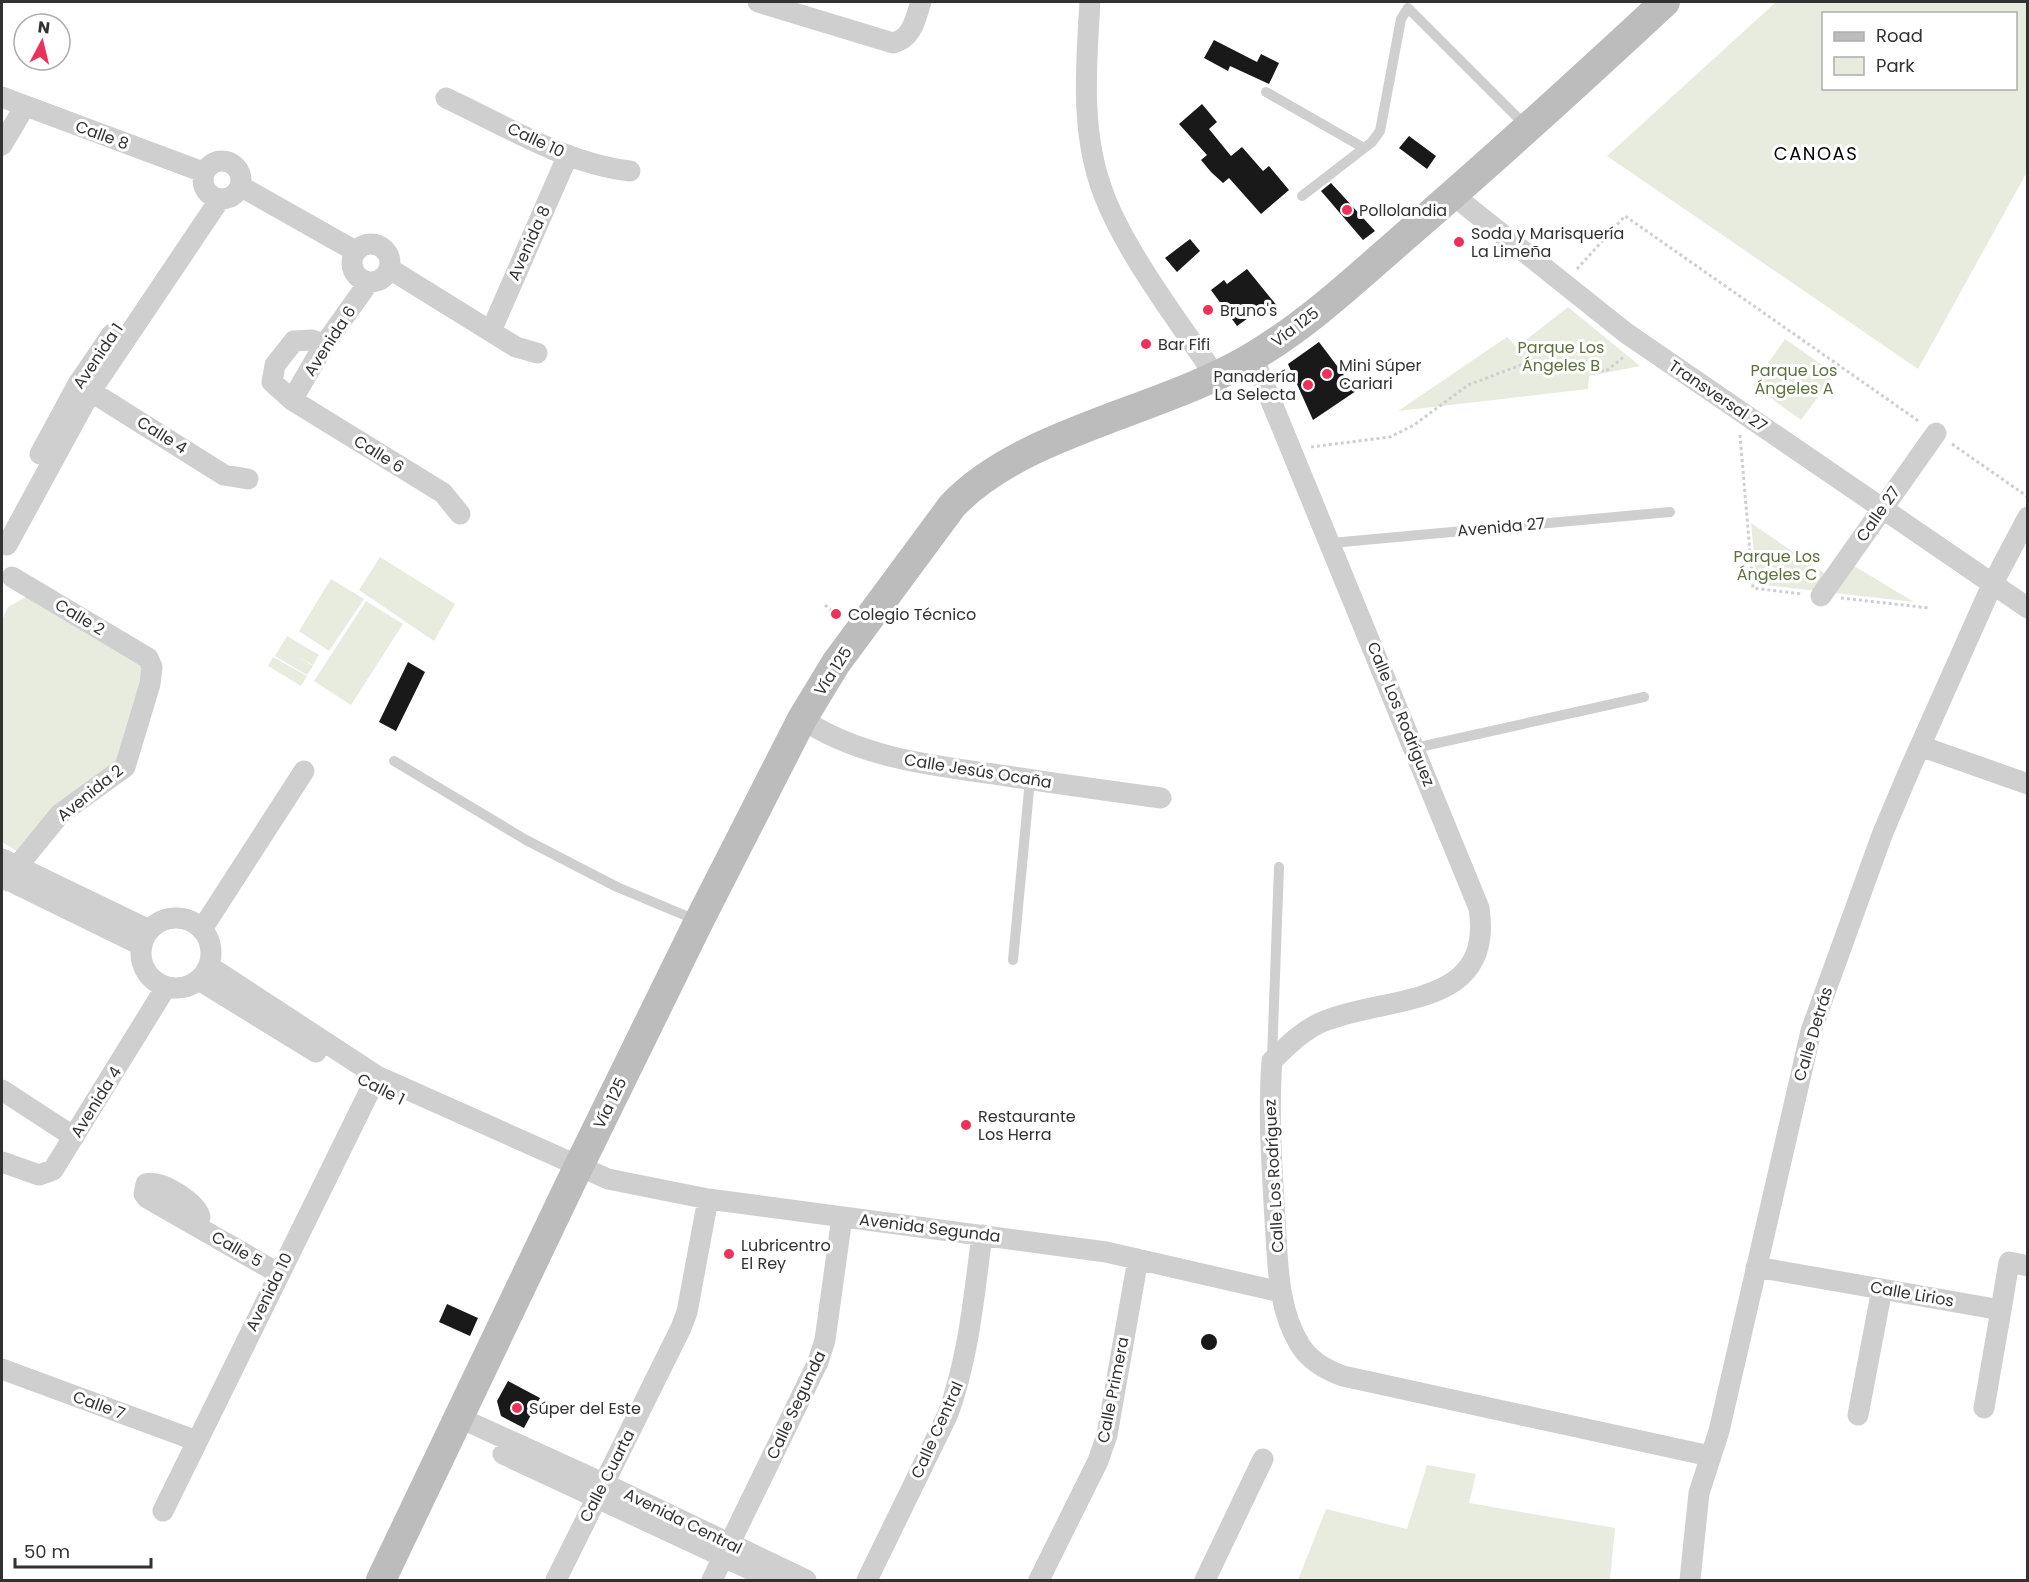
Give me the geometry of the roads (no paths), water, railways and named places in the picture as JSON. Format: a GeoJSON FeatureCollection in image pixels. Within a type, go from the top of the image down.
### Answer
{"type":"FeatureCollection","features":[{"type":"Feature","properties":{"kind":"main road","name":"Vía 125"},"geometry":{"type":"LineString","coordinates":[[381,1581],[575,1174],[699,921],[802,719],[836,663],[952,506],[968,489],[994,470],[1056,441],[1216,377],[1284,338],[1453,195],[1665,2]]}},
{"type":"Feature","properties":{"kind":"street"},"geometry":{"type":"LineString","coordinates":[[758,2],[885,42],[900,41],[912,31],[921,2]]}},
{"type":"Feature","properties":{"kind":"street"},"geometry":{"type":"LineString","coordinates":[[1090,2],[1085,70],[1086,115],[1103,194],[1116,223],[1216,377]]}},
{"type":"Feature","properties":{"kind":"street","name":"Calle 8"},"geometry":{"type":"LineString","coordinates":[[2,97],[203,172]]}},
{"type":"Feature","properties":{"kind":"street","name":"Calle 10"},"geometry":{"type":"LineString","coordinates":[[446,98],[568,155],[609,169],[630,171]]}},
{"type":"Feature","properties":{"kind":"street"},"geometry":{"type":"LineString","coordinates":[[2,145],[25,106]]}},
{"type":"Feature","properties":{"kind":"street","name":"Avenida 8"},"geometry":{"type":"LineString","coordinates":[[491,331],[568,155]]}},
{"type":"Feature","properties":{"kind":"street"},"geometry":{"type":"LineString","coordinates":[[226,161],[237,167],[242,180],[240,186],[232,196],[214,196],[202,183],[203,172],[213,162],[226,161]]}},
{"type":"Feature","properties":{"kind":"street"},"geometry":{"type":"LineString","coordinates":[[240,186],[356,251]]}},
{"type":"Feature","properties":{"kind":"street","name":"Transversal 27"},"geometry":{"type":"LineString","coordinates":[[1453,195],[1639,342],[1992,585]]}},
{"type":"Feature","properties":{"kind":"street","name":"Avenida 1"},"geometry":{"type":"LineString","coordinates":[[3,538],[85,387],[214,196]]}},
{"type":"Feature","properties":{"kind":"street"},"geometry":{"type":"LineString","coordinates":[[369,243],[382,246],[390,256],[390,269],[382,279],[369,282],[354,272],[352,260],[356,251],[369,243]]}},
{"type":"Feature","properties":{"kind":"street"},"geometry":{"type":"LineString","coordinates":[[390,269],[516,347],[537,353]]}},
{"type":"Feature","properties":{"kind":"street","name":"Avenida 6"},"geometry":{"type":"LineString","coordinates":[[292,400],[324,345],[369,282]]}},
{"type":"Feature","properties":{"kind":"street","name":"Calle 6"},"geometry":{"type":"LineString","coordinates":[[324,345],[312,340],[294,341],[275,365],[272,382],[292,400],[442,493],[460,514]]}},
{"type":"Feature","properties":{"kind":"street","name":"Calle Los Rodríguez"},"geometry":{"type":"LineString","coordinates":[[1253,357],[1415,748],[1479,908],[1483,931],[1479,953],[1461,979],[1426,995],[1327,1020],[1299,1035],[1272,1061],[1269,1109],[1281,1292],[1300,1345],[1320,1366],[1329,1371],[1710,1456]]}},
{"type":"Feature","properties":{"kind":"street","name":"Calle 4"},"geometry":{"type":"LineString","coordinates":[[85,387],[224,475],[248,479]]}},
{"type":"Feature","properties":{"kind":"street","name":"Calle 27"},"geometry":{"type":"LineString","coordinates":[[1821,596],[1936,433]]}},
{"type":"Feature","properties":{"kind":"street","name":"Calle Detrás"},"geometry":{"type":"LineString","coordinates":[[1690,1581],[1699,1493],[1719,1431],[1755,1267],[1812,1031],[1882,835],[1992,585],[2028,517]]}},
{"type":"Feature","properties":{"kind":"street"},"geometry":{"type":"LineString","coordinates":[[3,538],[12,550],[17,563],[7,580]]}},
{"type":"Feature","properties":{"kind":"street","name":"Calle 2"},"geometry":{"type":"LineString","coordinates":[[7,580],[148,658]]}},
{"type":"Feature","properties":{"kind":"street"},"geometry":{"type":"LineString","coordinates":[[1992,585],[2028,608]]}},
{"type":"Feature","properties":{"kind":"street","name":"Avenida 2"},"geometry":{"type":"LineString","coordinates":[[7,871],[60,814],[125,767],[150,684],[152,667],[148,658]]}},
{"type":"Feature","properties":{"kind":"street","name":"Calle Jesús Ocaña"},"geometry":{"type":"LineString","coordinates":[[802,719],[822,733],[896,758],[1161,798]]}},
{"type":"Feature","properties":{"kind":"street"},"geometry":{"type":"LineString","coordinates":[[1920,746],[2028,784]]}},
{"type":"Feature","properties":{"kind":"street"},"geometry":{"type":"LineString","coordinates":[[202,929],[304,771]]}},
{"type":"Feature","properties":{"kind":"street"},"geometry":{"type":"LineString","coordinates":[[7,871],[145,937]]}},
{"type":"Feature","properties":{"kind":"street"},"geometry":{"type":"LineString","coordinates":[[169,918],[192,922],[202,929],[211,946],[204,973],[184,988],[166,987],[148,976],[140,956],[145,937],[169,918]]}},
{"type":"Feature","properties":{"kind":"street","name":"Calle 1"},"geometry":{"type":"LineString","coordinates":[[204,973],[374,1081],[575,1174]]}},
{"type":"Feature","properties":{"kind":"street","name":"Avenida 4"},"geometry":{"type":"LineString","coordinates":[[2,1162],[39,1175],[53,1170],[166,987]]}},
{"type":"Feature","properties":{"kind":"street","name":"Avenida 10"},"geometry":{"type":"LineString","coordinates":[[163,1510],[374,1081]]}},
{"type":"Feature","properties":{"kind":"street"},"geometry":{"type":"LineString","coordinates":[[2,1090],[74,1137]]}},
{"type":"Feature","properties":{"kind":"street","name":"Avenida Segunda"},"geometry":{"type":"LineString","coordinates":[[575,1174],[708,1199],[1138,1258],[1281,1292]]}},
{"type":"Feature","properties":{"kind":"street","name":"Calle Cuarta"},"geometry":{"type":"LineString","coordinates":[[556,1581],[684,1320],[708,1199]]}},
{"type":"Feature","properties":{"kind":"street","name":"Calle Segunda"},"geometry":{"type":"LineString","coordinates":[[712,1581],[819,1362],[825,1340],[842,1217]]}},
{"type":"Feature","properties":{"kind":"street","name":"Calle 5"},"geometry":{"type":"LineString","coordinates":[[196,1226],[278,1273]]}},
{"type":"Feature","properties":{"kind":"street","name":"Calle Central"},"geometry":{"type":"LineString","coordinates":[[867,1581],[948,1414],[958,1385],[965,1359],[982,1235]]}},
{"type":"Feature","properties":{"kind":"street","name":"Calle Primera"},"geometry":{"type":"LineString","coordinates":[[1039,1581],[1098,1461],[1107,1435],[1138,1258]]}},
{"type":"Feature","properties":{"kind":"street"},"geometry":{"type":"LineString","coordinates":[[1984,1408],[2009,1262],[2028,1266]]}},
{"type":"Feature","properties":{"kind":"street","name":"Calle Lirios"},"geometry":{"type":"LineString","coordinates":[[1755,1267],[2001,1310]]}},
{"type":"Feature","properties":{"kind":"street"},"geometry":{"type":"LineString","coordinates":[[1858,1415],[1882,1289]]}},
{"type":"Feature","properties":{"kind":"street","name":"Calle 7"},"geometry":{"type":"LineString","coordinates":[[2,1369],[197,1441]]}},
{"type":"Feature","properties":{"kind":"street","name":"Avenida Central"},"geometry":{"type":"LineString","coordinates":[[457,1425],[727,1550],[806,1581]]}},
{"type":"Feature","properties":{"kind":"street"},"geometry":{"type":"LineString","coordinates":[[1205,1581],[1263,1459]]}},
{"type":"Feature","properties":{"kind":"street","name":"Avenida Central"},"geometry":{"type":"LineString","coordinates":[[727,1550],[773,1581]]}},
{"type":"Feature","properties":{"kind":"lane"},"geometry":{"type":"LineString","coordinates":[[1302,196],[1364,148],[1380,131],[1386,112],[1401,19],[1408,8],[1528,128]]}},
{"type":"Feature","properties":{"kind":"lane"},"geometry":{"type":"LineString","coordinates":[[1266,92],[1364,148]]}},
{"type":"Feature","properties":{"kind":"lane","name":"Avenida 27"},"geometry":{"type":"LineString","coordinates":[[1331,543],[1670,512]]}},
{"type":"Feature","properties":{"kind":"lane"},"geometry":{"type":"LineString","coordinates":[[1415,748],[1644,697]]}},
{"type":"Feature","properties":{"kind":"lane"},"geometry":{"type":"LineString","coordinates":[[394,761],[526,840],[617,887],[699,921]]}},
{"type":"Feature","properties":{"kind":"lane"},"geometry":{"type":"LineString","coordinates":[[1013,960],[1030,780]]}},
{"type":"Feature","properties":{"kind":"lane"},"geometry":{"type":"LineString","coordinates":[[1272,1061],[1279,867]]}},
{"type":"Feature","properties":{"kind":"place","name":"Pollolandia"},"geometry":{"type":"Point","coordinates":[1347,210]}},
{"type":"Feature","properties":{"kind":"place","name":"Soda y Marisquería La Limeña"},"geometry":{"type":"Point","coordinates":[1459,242]}},
{"type":"Feature","properties":{"kind":"place","name":"Bruno's"},"geometry":{"type":"Point","coordinates":[1208,310]}},
{"type":"Feature","properties":{"kind":"place","name":"Bar Fifi"},"geometry":{"type":"Point","coordinates":[1146,344]}},
{"type":"Feature","properties":{"kind":"place","name":"Mini Súper Cariari"},"geometry":{"type":"Point","coordinates":[1327,374]}},
{"type":"Feature","properties":{"kind":"place","name":"Panadería La Selecta"},"geometry":{"type":"Point","coordinates":[1308,385]}},
{"type":"Feature","properties":{"kind":"place","name":"Colegio Técnico"},"geometry":{"type":"Point","coordinates":[836,614]}},
{"type":"Feature","properties":{"kind":"place","name":"Restaurante Los Herra"},"geometry":{"type":"Point","coordinates":[966,1125]}},
{"type":"Feature","properties":{"kind":"place","name":"Lubricentro El Rey"},"geometry":{"type":"Point","coordinates":[729,1254]}},
{"type":"Feature","properties":{"kind":"place","name":"Súper del Este"},"geometry":{"type":"Point","coordinates":[517,1408]}},
{"type":"Feature","properties":{"kind":"district","name":"CANOAS"},"geometry":{"type":"Point","coordinates":[1816,153]}},
{"type":"Feature","properties":{"kind":"park label","name":"Parque Los Ángeles B"},"geometry":{"type":"Point","coordinates":[1561,356]}},
{"type":"Feature","properties":{"kind":"park label","name":"Parque Los Ángeles A"},"geometry":{"type":"Point","coordinates":[1794,379]}},
{"type":"Feature","properties":{"kind":"park label","name":"Parque Los Ángeles C"},"geometry":{"type":"Point","coordinates":[1777,565]}}]}
